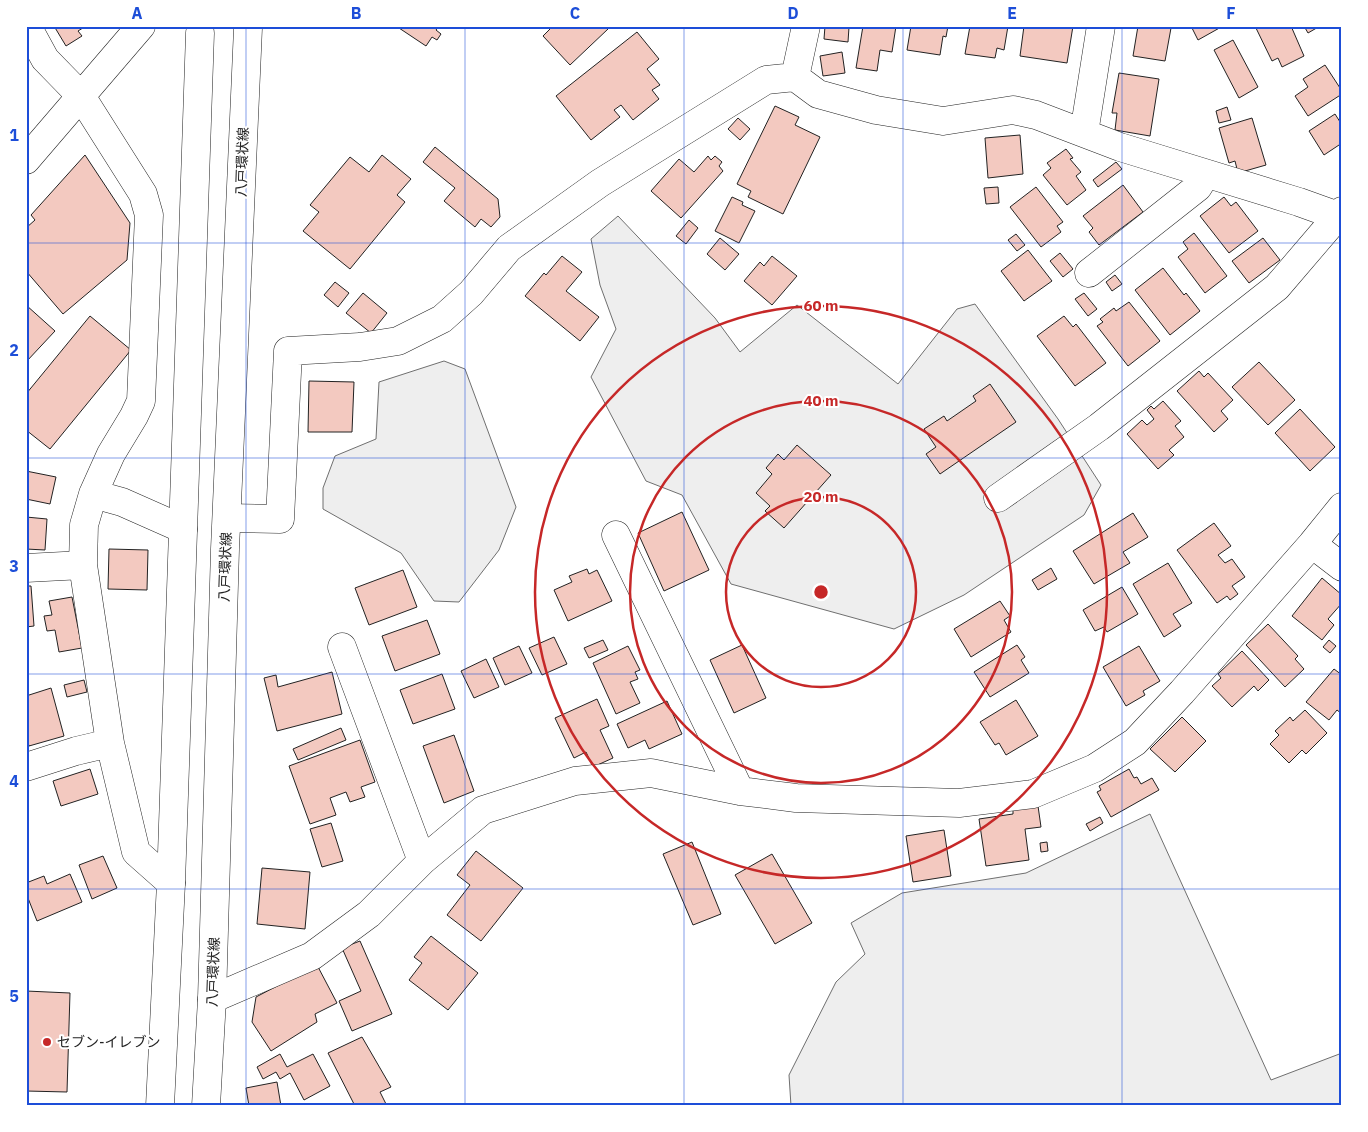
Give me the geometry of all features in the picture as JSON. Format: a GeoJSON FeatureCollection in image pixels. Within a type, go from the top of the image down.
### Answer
{"type":"FeatureCollection","features":[{"type":"Feature","properties":{"kind":"street"},"geometry":{"type":"LineString","coordinates":[[27,26],[35,58],[81,96],[143,194],[149,215],[141,401],[111,454],[93,494],[84,524],[84,565],[110,742],[136,852],[171,883]]}},
{"type":"Feature","properties":{"kind":"street"},"geometry":{"type":"LineString","coordinates":[[26,160],[141,26]]}},
{"type":"Feature","properties":{"kind":"street"},"geometry":{"type":"LineString","coordinates":[[795,77],[806,26]]}},
{"type":"Feature","properties":{"kind":"street"},"geometry":{"type":"LineString","coordinates":[[1084,133],[1102,26]]}},
{"type":"Feature","properties":{"kind":"street","name":"八戸環状線"},"geometry":{"type":"LineString","coordinates":[[206,1106],[212,999],[227,518],[248,28]]}},
{"type":"Feature","properties":{"kind":"street"},"geometry":{"type":"LineString","coordinates":[[160,1106],[171,883],[200,33]]}},
{"type":"Feature","properties":{"kind":"street"},"geometry":{"type":"LineString","coordinates":[[227,518],[280,519],[288,350],[360,348],[398,341],[442,319],[471,293],[510,248],[600,183],[766,80],[795,77],[818,94],[876,110],[943,121],[1013,110],[1036,115],[1120,147],[1341,215],[1277,286],[1098,426],[998,498]]}},
{"type":"Feature","properties":{"kind":"street"},"geometry":{"type":"LineString","coordinates":[[1089,273],[1198,187],[1206,174]]}},
{"type":"Feature","properties":{"kind":"street"},"geometry":{"type":"LineString","coordinates":[[93,494],[122,502],[183,529]]}},
{"type":"Feature","properties":{"kind":"street"},"geometry":{"type":"LineString","coordinates":[[212,999],[312,956],[369,914],[422,861],[483,810],[575,781],[651,773],[740,790],[796,798],[959,803],[1034,794],[1095,768],[1135,742],[1182,692],[1312,544],[1342,507]]}},
{"type":"Feature","properties":{"kind":"street"},"geometry":{"type":"LineString","coordinates":[[616,535],[740,790]]}},
{"type":"Feature","properties":{"kind":"street"},"geometry":{"type":"LineString","coordinates":[[1312,544],[1342,567]]}},
{"type":"Feature","properties":{"kind":"street"},"geometry":{"type":"LineString","coordinates":[[26,568],[84,565]]}},
{"type":"Feature","properties":{"kind":"street"},"geometry":{"type":"LineString","coordinates":[[342,647],[422,861]]}},
{"type":"Feature","properties":{"kind":"street"},"geometry":{"type":"LineString","coordinates":[[26,767],[110,742]]}},
{"type":"Feature","properties":{"kind":"shaded area"},"geometry":{"type":"Polygon","coordinates":[[[618,216],[715,318],[740,352],[797,305],[898,384],[957,309],[975,304],[1058,419],[1101,485],[1084,515],[964,595],[894,629],[731,584],[682,495],[646,481],[591,377],[616,329],[600,285],[591,239],[618,216]]]}},
{"type":"Feature","properties":{"kind":"shaded area"},"geometry":{"type":"Polygon","coordinates":[[[444,361],[465,369],[516,507],[499,550],[459,602],[434,601],[401,553],[323,509],[323,488],[335,456],[376,439],[379,382],[444,361]]]}},
{"type":"Feature","properties":{"kind":"shaded area"},"geometry":{"type":"Polygon","coordinates":[[[1150,814],[1271,1080],[1342,1053],[1342,1106],[791,1106],[789,1075],[836,982],[865,954],[851,923],[902,893],[1026,873],[1150,814]]]}},
{"type":"Feature","properties":{"kind":"building"},"geometry":{"type":"Polygon","coordinates":[[[54,26],[86,26],[78,31],[82,36],[66,46],[54,26]]]}},
{"type":"Feature","properties":{"kind":"building"},"geometry":{"type":"Polygon","coordinates":[[[396,26],[439,26],[436,30],[441,34],[437,40],[432,37],[426,46],[396,26]]]}},
{"type":"Feature","properties":{"kind":"building"},"geometry":{"type":"Polygon","coordinates":[[[553,26],[606,26],[608,29],[570,65],[543,36],[553,26]]]}},
{"type":"Feature","properties":{"kind":"building"},"geometry":{"type":"Polygon","coordinates":[[[825,26],[849,27],[848,42],[824,39],[825,26]]]}},
{"type":"Feature","properties":{"kind":"building"},"geometry":{"type":"Polygon","coordinates":[[[863,26],[896,26],[892,52],[880,50],[877,71],[856,68],[863,26]]]}},
{"type":"Feature","properties":{"kind":"building"},"geometry":{"type":"Polygon","coordinates":[[[911,26],[948,26],[946,37],[943,36],[940,55],[907,50],[911,26]]]}},
{"type":"Feature","properties":{"kind":"building"},"geometry":{"type":"Polygon","coordinates":[[[970,26],[1008,26],[1004,50],[997,48],[995,58],[965,54],[970,26]]]}},
{"type":"Feature","properties":{"kind":"building"},"geometry":{"type":"Polygon","coordinates":[[[1024,26],[1073,26],[1067,63],[1020,56],[1024,26]]]}},
{"type":"Feature","properties":{"kind":"building"},"geometry":{"type":"Polygon","coordinates":[[[1138,26],[1171,28],[1165,61],[1133,56],[1138,26]]]}},
{"type":"Feature","properties":{"kind":"building"},"geometry":{"type":"Polygon","coordinates":[[[1191,26],[1223,26],[1198,40],[1191,26]]]}},
{"type":"Feature","properties":{"kind":"building"},"geometry":{"type":"Polygon","coordinates":[[[1255,26],[1291,26],[1304,56],[1282,67],[1278,58],[1272,61],[1255,26]]]}},
{"type":"Feature","properties":{"kind":"building"},"geometry":{"type":"Polygon","coordinates":[[[1304,26],[1320,26],[1308,33],[1304,26]]]}},
{"type":"Feature","properties":{"kind":"building"},"geometry":{"type":"Polygon","coordinates":[[[637,32],[659,59],[647,69],[660,85],[652,90],[659,99],[633,120],[621,105],[614,110],[620,117],[591,140],[556,96],[637,32]]]}},
{"type":"Feature","properties":{"kind":"building"},"geometry":{"type":"Polygon","coordinates":[[[1233,40],[1258,87],[1239,98],[1214,50],[1233,40]]]}},
{"type":"Feature","properties":{"kind":"building"},"geometry":{"type":"Polygon","coordinates":[[[842,52],[845,73],[823,76],[820,56],[842,52]]]}},
{"type":"Feature","properties":{"kind":"building"},"geometry":{"type":"Polygon","coordinates":[[[1325,65],[1342,91],[1342,94],[1308,116],[1295,96],[1308,87],[1303,79],[1325,65]]]}},
{"type":"Feature","properties":{"kind":"building"},"geometry":{"type":"Polygon","coordinates":[[[1119,73],[1159,79],[1150,136],[1115,130],[1117,113],[1112,113],[1119,73]]]}},
{"type":"Feature","properties":{"kind":"building"},"geometry":{"type":"Polygon","coordinates":[[[775,106],[799,117],[795,125],[820,137],[783,214],[748,197],[751,191],[737,184],[775,106]]]}},
{"type":"Feature","properties":{"kind":"building"},"geometry":{"type":"Polygon","coordinates":[[[1227,107],[1231,120],[1219,123],[1216,111],[1227,107]]]}},
{"type":"Feature","properties":{"kind":"building"},"geometry":{"type":"Polygon","coordinates":[[[1335,114],[1342,125],[1342,143],[1324,155],[1309,131],[1335,114]]]}},
{"type":"Feature","properties":{"kind":"building"},"geometry":{"type":"Polygon","coordinates":[[[738,118],[750,129],[740,140],[728,129],[738,118]]]}},
{"type":"Feature","properties":{"kind":"building"},"geometry":{"type":"Polygon","coordinates":[[[1252,118],[1266,165],[1238,173],[1235,161],[1229,163],[1219,128],[1252,118]]]}},
{"type":"Feature","properties":{"kind":"building"},"geometry":{"type":"Polygon","coordinates":[[[1020,135],[1023,174],[988,178],[985,138],[1020,135]]]}},
{"type":"Feature","properties":{"kind":"building"},"geometry":{"type":"Polygon","coordinates":[[[435,147],[498,199],[500,217],[491,227],[481,219],[475,227],[444,201],[455,188],[423,162],[435,147]]]}},
{"type":"Feature","properties":{"kind":"building"},"geometry":{"type":"Polygon","coordinates":[[[1066,149],[1073,158],[1070,159],[1081,172],[1076,176],[1086,190],[1067,205],[1043,175],[1051,168],[1047,163],[1066,149]]]}},
{"type":"Feature","properties":{"kind":"building"},"geometry":{"type":"Polygon","coordinates":[[[85,155],[130,223],[127,260],[63,314],[26,271],[26,228],[35,220],[31,215],[85,155]]]}},
{"type":"Feature","properties":{"kind":"building"},"geometry":{"type":"Polygon","coordinates":[[[382,155],[411,179],[397,195],[405,202],[350,269],[303,231],[319,212],[310,205],[350,157],[369,172],[382,155]]]}},
{"type":"Feature","properties":{"kind":"building"},"geometry":{"type":"Polygon","coordinates":[[[708,156],[711,160],[715,156],[722,162],[719,166],[723,171],[681,218],[651,191],[679,159],[694,172],[708,156]]]}},
{"type":"Feature","properties":{"kind":"building"},"geometry":{"type":"Polygon","coordinates":[[[1116,162],[1122,169],[1098,187],[1093,180],[1116,162]]]}},
{"type":"Feature","properties":{"kind":"building"},"geometry":{"type":"Polygon","coordinates":[[[1123,185],[1143,212],[1099,245],[1089,232],[1093,228],[1083,216],[1123,185]]]}},
{"type":"Feature","properties":{"kind":"building"},"geometry":{"type":"Polygon","coordinates":[[[998,187],[999,203],[986,204],[984,188],[998,187]]]}},
{"type":"Feature","properties":{"kind":"building"},"geometry":{"type":"Polygon","coordinates":[[[1036,187],[1063,222],[1057,226],[1061,232],[1041,247],[1010,207],[1036,187]]]}},
{"type":"Feature","properties":{"kind":"building"},"geometry":{"type":"Polygon","coordinates":[[[732,197],[743,202],[742,205],[755,211],[739,243],[715,231],[732,197]]]}},
{"type":"Feature","properties":{"kind":"building"},"geometry":{"type":"Polygon","coordinates":[[[1224,197],[1231,206],[1236,202],[1258,231],[1229,253],[1200,216],[1224,197]]]}},
{"type":"Feature","properties":{"kind":"building"},"geometry":{"type":"Polygon","coordinates":[[[689,220],[698,228],[686,244],[676,236],[689,220]]]}},
{"type":"Feature","properties":{"kind":"building"},"geometry":{"type":"Polygon","coordinates":[[[1194,233],[1227,276],[1205,293],[1178,257],[1188,249],[1183,242],[1194,233]]]}},
{"type":"Feature","properties":{"kind":"building"},"geometry":{"type":"Polygon","coordinates":[[[1016,234],[1025,245],[1017,251],[1008,240],[1016,234]]]}},
{"type":"Feature","properties":{"kind":"building"},"geometry":{"type":"Polygon","coordinates":[[[720,238],[739,254],[725,270],[707,254],[720,238]]]}},
{"type":"Feature","properties":{"kind":"building"},"geometry":{"type":"Polygon","coordinates":[[[1263,238],[1280,260],[1249,283],[1232,261],[1263,238]]]}},
{"type":"Feature","properties":{"kind":"building"},"geometry":{"type":"Polygon","coordinates":[[[1028,250],[1052,281],[1024,301],[1001,271],[1028,250]]]}},
{"type":"Feature","properties":{"kind":"building"},"geometry":{"type":"Polygon","coordinates":[[[1060,253],[1073,269],[1063,277],[1050,261],[1060,253]]]}},
{"type":"Feature","properties":{"kind":"building"},"geometry":{"type":"Polygon","coordinates":[[[562,256],[582,272],[566,291],[599,317],[580,341],[525,296],[544,273],[546,275],[562,256]]]}},
{"type":"Feature","properties":{"kind":"building"},"geometry":{"type":"Polygon","coordinates":[[[772,256],[797,276],[772,305],[744,281],[760,262],[764,266],[772,256]]]}},
{"type":"Feature","properties":{"kind":"building"},"geometry":{"type":"Polygon","coordinates":[[[1163,268],[1184,295],[1186,293],[1200,311],[1170,335],[1135,290],[1163,268]]]}},
{"type":"Feature","properties":{"kind":"building"},"geometry":{"type":"Polygon","coordinates":[[[1115,275],[1122,284],[1112,291],[1106,282],[1115,275]]]}},
{"type":"Feature","properties":{"kind":"building"},"geometry":{"type":"Polygon","coordinates":[[[335,282],[349,293],[338,307],[324,295],[335,282]]]}},
{"type":"Feature","properties":{"kind":"building"},"geometry":{"type":"Polygon","coordinates":[[[363,293],[387,313],[371,333],[346,313],[363,293]]]}},
{"type":"Feature","properties":{"kind":"building"},"geometry":{"type":"Polygon","coordinates":[[[1084,293],[1097,309],[1088,316],[1075,299],[1084,293]]]}},
{"type":"Feature","properties":{"kind":"building"},"geometry":{"type":"Polygon","coordinates":[[[1129,302],[1160,341],[1128,366],[1097,326],[1103,322],[1100,319],[1114,308],[1116,311],[1129,302]]]}},
{"type":"Feature","properties":{"kind":"building"},"geometry":{"type":"Polygon","coordinates":[[[26,305],[55,331],[26,362],[26,305]]]}},
{"type":"Feature","properties":{"kind":"building"},"geometry":{"type":"Polygon","coordinates":[[[90,316],[131,350],[50,449],[26,430],[26,394],[90,316]]]}},
{"type":"Feature","properties":{"kind":"building"},"geometry":{"type":"Polygon","coordinates":[[[1064,316],[1073,327],[1076,324],[1106,363],[1075,386],[1037,336],[1064,316]]]}},
{"type":"Feature","properties":{"kind":"building"},"geometry":{"type":"Polygon","coordinates":[[[1259,362],[1295,400],[1268,425],[1232,387],[1259,362]]]}},
{"type":"Feature","properties":{"kind":"building"},"geometry":{"type":"Polygon","coordinates":[[[1199,371],[1204,377],[1208,373],[1233,400],[1221,411],[1228,419],[1214,432],[1177,391],[1199,371]]]}},
{"type":"Feature","properties":{"kind":"building"},"geometry":{"type":"Polygon","coordinates":[[[309,381],[354,382],[352,432],[308,432],[309,381]]]}},
{"type":"Feature","properties":{"kind":"building"},"geometry":{"type":"Polygon","coordinates":[[[990,384],[1016,422],[940,474],[926,454],[936,447],[924,429],[944,416],[947,421],[976,401],[973,396],[990,384]]]}},
{"type":"Feature","properties":{"kind":"building"},"geometry":{"type":"Polygon","coordinates":[[[1163,401],[1181,421],[1175,426],[1184,437],[1169,450],[1174,455],[1158,469],[1127,434],[1142,420],[1147,425],[1154,419],[1147,410],[1151,406],[1154,409],[1163,401]]]}},
{"type":"Feature","properties":{"kind":"building"},"geometry":{"type":"Polygon","coordinates":[[[1300,409],[1335,447],[1310,471],[1275,433],[1300,409]]]}},
{"type":"Feature","properties":{"kind":"building"},"geometry":{"type":"Polygon","coordinates":[[[797,445],[831,475],[784,528],[765,511],[770,506],[756,493],[772,474],[766,468],[778,454],[784,460],[797,445]]]}},
{"type":"Feature","properties":{"kind":"building"},"geometry":{"type":"Polygon","coordinates":[[[26,471],[56,477],[50,504],[26,499],[26,471]]]}},
{"type":"Feature","properties":{"kind":"building"},"geometry":{"type":"Polygon","coordinates":[[[682,512],[709,570],[664,591],[638,533],[682,512]]]}},
{"type":"Feature","properties":{"kind":"building"},"geometry":{"type":"Polygon","coordinates":[[[1133,513],[1148,537],[1123,552],[1130,563],[1094,584],[1073,551],[1133,513]]]}},
{"type":"Feature","properties":{"kind":"building"},"geometry":{"type":"Polygon","coordinates":[[[26,517],[47,519],[45,550],[26,549],[26,517]]]}},
{"type":"Feature","properties":{"kind":"building"},"geometry":{"type":"Polygon","coordinates":[[[1214,523],[1231,546],[1218,555],[1225,563],[1232,559],[1245,577],[1232,586],[1238,594],[1230,600],[1227,596],[1217,603],[1177,550],[1214,523]]]}},
{"type":"Feature","properties":{"kind":"building"},"geometry":{"type":"Polygon","coordinates":[[[109,549],[148,550],[147,590],[108,589],[109,549]]]}},
{"type":"Feature","properties":{"kind":"building"},"geometry":{"type":"Polygon","coordinates":[[[1168,563],[1192,603],[1173,614],[1181,626],[1164,637],[1133,584],[1168,563]]]}},
{"type":"Feature","properties":{"kind":"building"},"geometry":{"type":"Polygon","coordinates":[[[1051,568],[1057,579],[1038,590],[1032,580],[1051,568]]]}},
{"type":"Feature","properties":{"kind":"building"},"geometry":{"type":"Polygon","coordinates":[[[587,569],[589,574],[597,570],[612,601],[568,621],[554,590],[572,582],[569,576],[587,569]]]}},
{"type":"Feature","properties":{"kind":"building"},"geometry":{"type":"Polygon","coordinates":[[[403,570],[417,607],[369,625],[355,588],[403,570]]]}},
{"type":"Feature","properties":{"kind":"building"},"geometry":{"type":"Polygon","coordinates":[[[1322,578],[1342,595],[1342,603],[1328,619],[1334,625],[1322,640],[1292,616],[1322,578]]]}},
{"type":"Feature","properties":{"kind":"building"},"geometry":{"type":"Polygon","coordinates":[[[26,586],[31,586],[34,626],[26,627],[26,586]]]}},
{"type":"Feature","properties":{"kind":"building"},"geometry":{"type":"Polygon","coordinates":[[[1122,587],[1138,614],[1107,632],[1104,627],[1095,631],[1083,610],[1122,587]]]}},
{"type":"Feature","properties":{"kind":"building"},"geometry":{"type":"Polygon","coordinates":[[[72,597],[82,648],[59,652],[55,630],[47,631],[44,616],[52,615],[49,601],[72,597]]]}},
{"type":"Feature","properties":{"kind":"building"},"geometry":{"type":"Polygon","coordinates":[[[1000,601],[1010,616],[1004,620],[1011,632],[971,657],[954,629],[1000,601]]]}},
{"type":"Feature","properties":{"kind":"building"},"geometry":{"type":"Polygon","coordinates":[[[427,620],[440,654],[395,671],[382,636],[427,620]]]}},
{"type":"Feature","properties":{"kind":"building"},"geometry":{"type":"Polygon","coordinates":[[[1268,624],[1298,656],[1295,659],[1304,669],[1285,687],[1246,645],[1268,624]]]}},
{"type":"Feature","properties":{"kind":"building"},"geometry":{"type":"Polygon","coordinates":[[[554,637],[567,664],[542,675],[529,648],[554,637]]]}},
{"type":"Feature","properties":{"kind":"building"},"geometry":{"type":"Polygon","coordinates":[[[603,640],[608,650],[589,658],[584,648],[603,640]]]}},
{"type":"Feature","properties":{"kind":"building"},"geometry":{"type":"Polygon","coordinates":[[[1329,640],[1336,646],[1330,653],[1323,647],[1329,640]]]}},
{"type":"Feature","properties":{"kind":"building"},"geometry":{"type":"Polygon","coordinates":[[[742,645],[766,698],[734,713],[710,660],[742,645]]]}},
{"type":"Feature","properties":{"kind":"building"},"geometry":{"type":"Polygon","coordinates":[[[1017,645],[1025,657],[1021,660],[1029,673],[990,697],[974,672],[1017,645]]]}},
{"type":"Feature","properties":{"kind":"building"},"geometry":{"type":"Polygon","coordinates":[[[519,646],[532,673],[505,685],[493,658],[519,646]]]}},
{"type":"Feature","properties":{"kind":"building"},"geometry":{"type":"Polygon","coordinates":[[[628,646],[640,670],[635,672],[638,679],[630,682],[640,703],[616,714],[593,663],[628,646]]]}},
{"type":"Feature","properties":{"kind":"building"},"geometry":{"type":"Polygon","coordinates":[[[1139,646],[1160,681],[1143,691],[1145,695],[1126,706],[1103,667],[1139,646]]]}},
{"type":"Feature","properties":{"kind":"building"},"geometry":{"type":"Polygon","coordinates":[[[1242,651],[1269,680],[1258,691],[1254,686],[1232,707],[1212,686],[1221,678],[1218,674],[1242,651]]]}},
{"type":"Feature","properties":{"kind":"building"},"geometry":{"type":"Polygon","coordinates":[[[486,659],[499,687],[474,698],[461,671],[486,659]]]}},
{"type":"Feature","properties":{"kind":"building"},"geometry":{"type":"Polygon","coordinates":[[[1334,669],[1342,675],[1342,714],[1337,710],[1329,720],[1306,702],[1334,669]]]}},
{"type":"Feature","properties":{"kind":"building"},"geometry":{"type":"Polygon","coordinates":[[[332,672],[342,714],[277,731],[264,678],[276,675],[278,687],[332,672]]]}},
{"type":"Feature","properties":{"kind":"building"},"geometry":{"type":"Polygon","coordinates":[[[442,674],[455,709],[413,724],[400,690],[442,674]]]}},
{"type":"Feature","properties":{"kind":"building"},"geometry":{"type":"Polygon","coordinates":[[[84,680],[87,692],[67,697],[64,685],[84,680]]]}},
{"type":"Feature","properties":{"kind":"building"},"geometry":{"type":"Polygon","coordinates":[[[51,688],[64,736],[29,746],[26,736],[26,696],[51,688]]]}},
{"type":"Feature","properties":{"kind":"building"},"geometry":{"type":"Polygon","coordinates":[[[597,699],[609,726],[600,730],[613,758],[593,767],[586,752],[574,758],[555,718],[597,699]]]}},
{"type":"Feature","properties":{"kind":"building"},"geometry":{"type":"Polygon","coordinates":[[[1016,700],[1038,736],[1006,755],[999,743],[995,745],[980,722],[1016,700]]]}},
{"type":"Feature","properties":{"kind":"building"},"geometry":{"type":"Polygon","coordinates":[[[667,701],[682,734],[649,749],[645,740],[628,748],[617,724],[667,701]]]}},
{"type":"Feature","properties":{"kind":"building"},"geometry":{"type":"Polygon","coordinates":[[[1305,710],[1327,733],[1306,754],[1302,750],[1289,763],[1270,744],[1279,735],[1275,731],[1290,717],[1293,721],[1305,710]]]}},
{"type":"Feature","properties":{"kind":"building"},"geometry":{"type":"Polygon","coordinates":[[[1182,717],[1206,741],[1175,772],[1150,749],[1182,717]]]}},
{"type":"Feature","properties":{"kind":"building"},"geometry":{"type":"Polygon","coordinates":[[[341,728],[346,740],[298,760],[293,749],[341,728]]]}},
{"type":"Feature","properties":{"kind":"building"},"geometry":{"type":"Polygon","coordinates":[[[454,735],[474,791],[444,803],[423,746],[454,735]]]}},
{"type":"Feature","properties":{"kind":"building"},"geometry":{"type":"Polygon","coordinates":[[[360,740],[375,782],[361,787],[365,797],[350,802],[346,792],[330,798],[336,815],[310,824],[289,766],[360,740]]]}},
{"type":"Feature","properties":{"kind":"building"},"geometry":{"type":"Polygon","coordinates":[[[90,769],[98,794],[61,806],[53,781],[90,769]]]}},
{"type":"Feature","properties":{"kind":"building"},"geometry":{"type":"Polygon","coordinates":[[[1129,769],[1134,778],[1137,777],[1141,784],[1152,778],[1159,790],[1111,817],[1097,792],[1101,790],[1099,786],[1129,769]]]}},
{"type":"Feature","properties":{"kind":"building"},"geometry":{"type":"Polygon","coordinates":[[[1038,806],[1041,827],[1025,829],[1029,860],[986,866],[979,819],[1013,814],[1013,809],[1038,806]]]}},
{"type":"Feature","properties":{"kind":"building"},"geometry":{"type":"Polygon","coordinates":[[[1100,817],[1103,823],[1090,831],[1086,824],[1100,817]]]}},
{"type":"Feature","properties":{"kind":"building"},"geometry":{"type":"Polygon","coordinates":[[[331,823],[343,861],[322,867],[310,829],[331,823]]]}},
{"type":"Feature","properties":{"kind":"building"},"geometry":{"type":"Polygon","coordinates":[[[944,830],[951,876],[913,882],[906,836],[944,830]]]}},
{"type":"Feature","properties":{"kind":"building"},"geometry":{"type":"Polygon","coordinates":[[[692,842],[721,914],[693,925],[663,854],[692,842]]]}},
{"type":"Feature","properties":{"kind":"building"},"geometry":{"type":"Polygon","coordinates":[[[1047,842],[1048,851],[1041,852],[1040,843],[1047,842]]]}},
{"type":"Feature","properties":{"kind":"building"},"geometry":{"type":"Polygon","coordinates":[[[476,851],[523,888],[481,941],[447,915],[470,885],[457,875],[476,851]]]}},
{"type":"Feature","properties":{"kind":"building"},"geometry":{"type":"Polygon","coordinates":[[[772,854],[812,923],[775,944],[735,875],[772,854]]]}},
{"type":"Feature","properties":{"kind":"building"},"geometry":{"type":"Polygon","coordinates":[[[103,856],[117,888],[92,899],[79,865],[103,856]]]}},
{"type":"Feature","properties":{"kind":"building"},"geometry":{"type":"Polygon","coordinates":[[[262,868],[310,872],[305,929],[257,924],[262,868]]]}},
{"type":"Feature","properties":{"kind":"building"},"geometry":{"type":"Polygon","coordinates":[[[70,874],[82,902],[37,921],[26,893],[26,883],[44,876],[47,884],[70,874]]]}},
{"type":"Feature","properties":{"kind":"building"},"geometry":{"type":"Polygon","coordinates":[[[431,936],[478,973],[448,1010],[409,980],[422,963],[414,957],[431,936]]]}},
{"type":"Feature","properties":{"kind":"building"},"geometry":{"type":"Polygon","coordinates":[[[360,941],[392,1014],[352,1031],[339,1001],[361,991],[342,948],[360,941]]]}},
{"type":"Feature","properties":{"kind":"building"},"geometry":{"type":"Polygon","coordinates":[[[317,965],[337,1003],[315,1014],[317,1022],[271,1051],[252,1022],[256,997],[317,965]]]}},
{"type":"Feature","properties":{"kind":"building","name":"セブン-イレブン"},"geometry":{"type":"Polygon","coordinates":[[[26,991],[70,993],[67,1092],[26,1091],[26,991]]]}},
{"type":"Feature","properties":{"kind":"building"},"geometry":{"type":"Polygon","coordinates":[[[362,1037],[391,1087],[380,1092],[387,1106],[355,1106],[328,1053],[362,1037]]]}},
{"type":"Feature","properties":{"kind":"building"},"geometry":{"type":"Polygon","coordinates":[[[280,1054],[287,1067],[313,1054],[330,1086],[304,1100],[290,1073],[280,1079],[276,1072],[263,1079],[257,1067],[280,1054]]]}},
{"type":"Feature","properties":{"kind":"building"},"geometry":{"type":"Polygon","coordinates":[[[277,1082],[281,1106],[249,1106],[246,1088],[277,1082]]]}},
{"type":"Feature","properties":{"kind":"place","name":"セブン-イレブン"},"geometry":{"type":"Point","coordinates":[47,1042]}}]}
